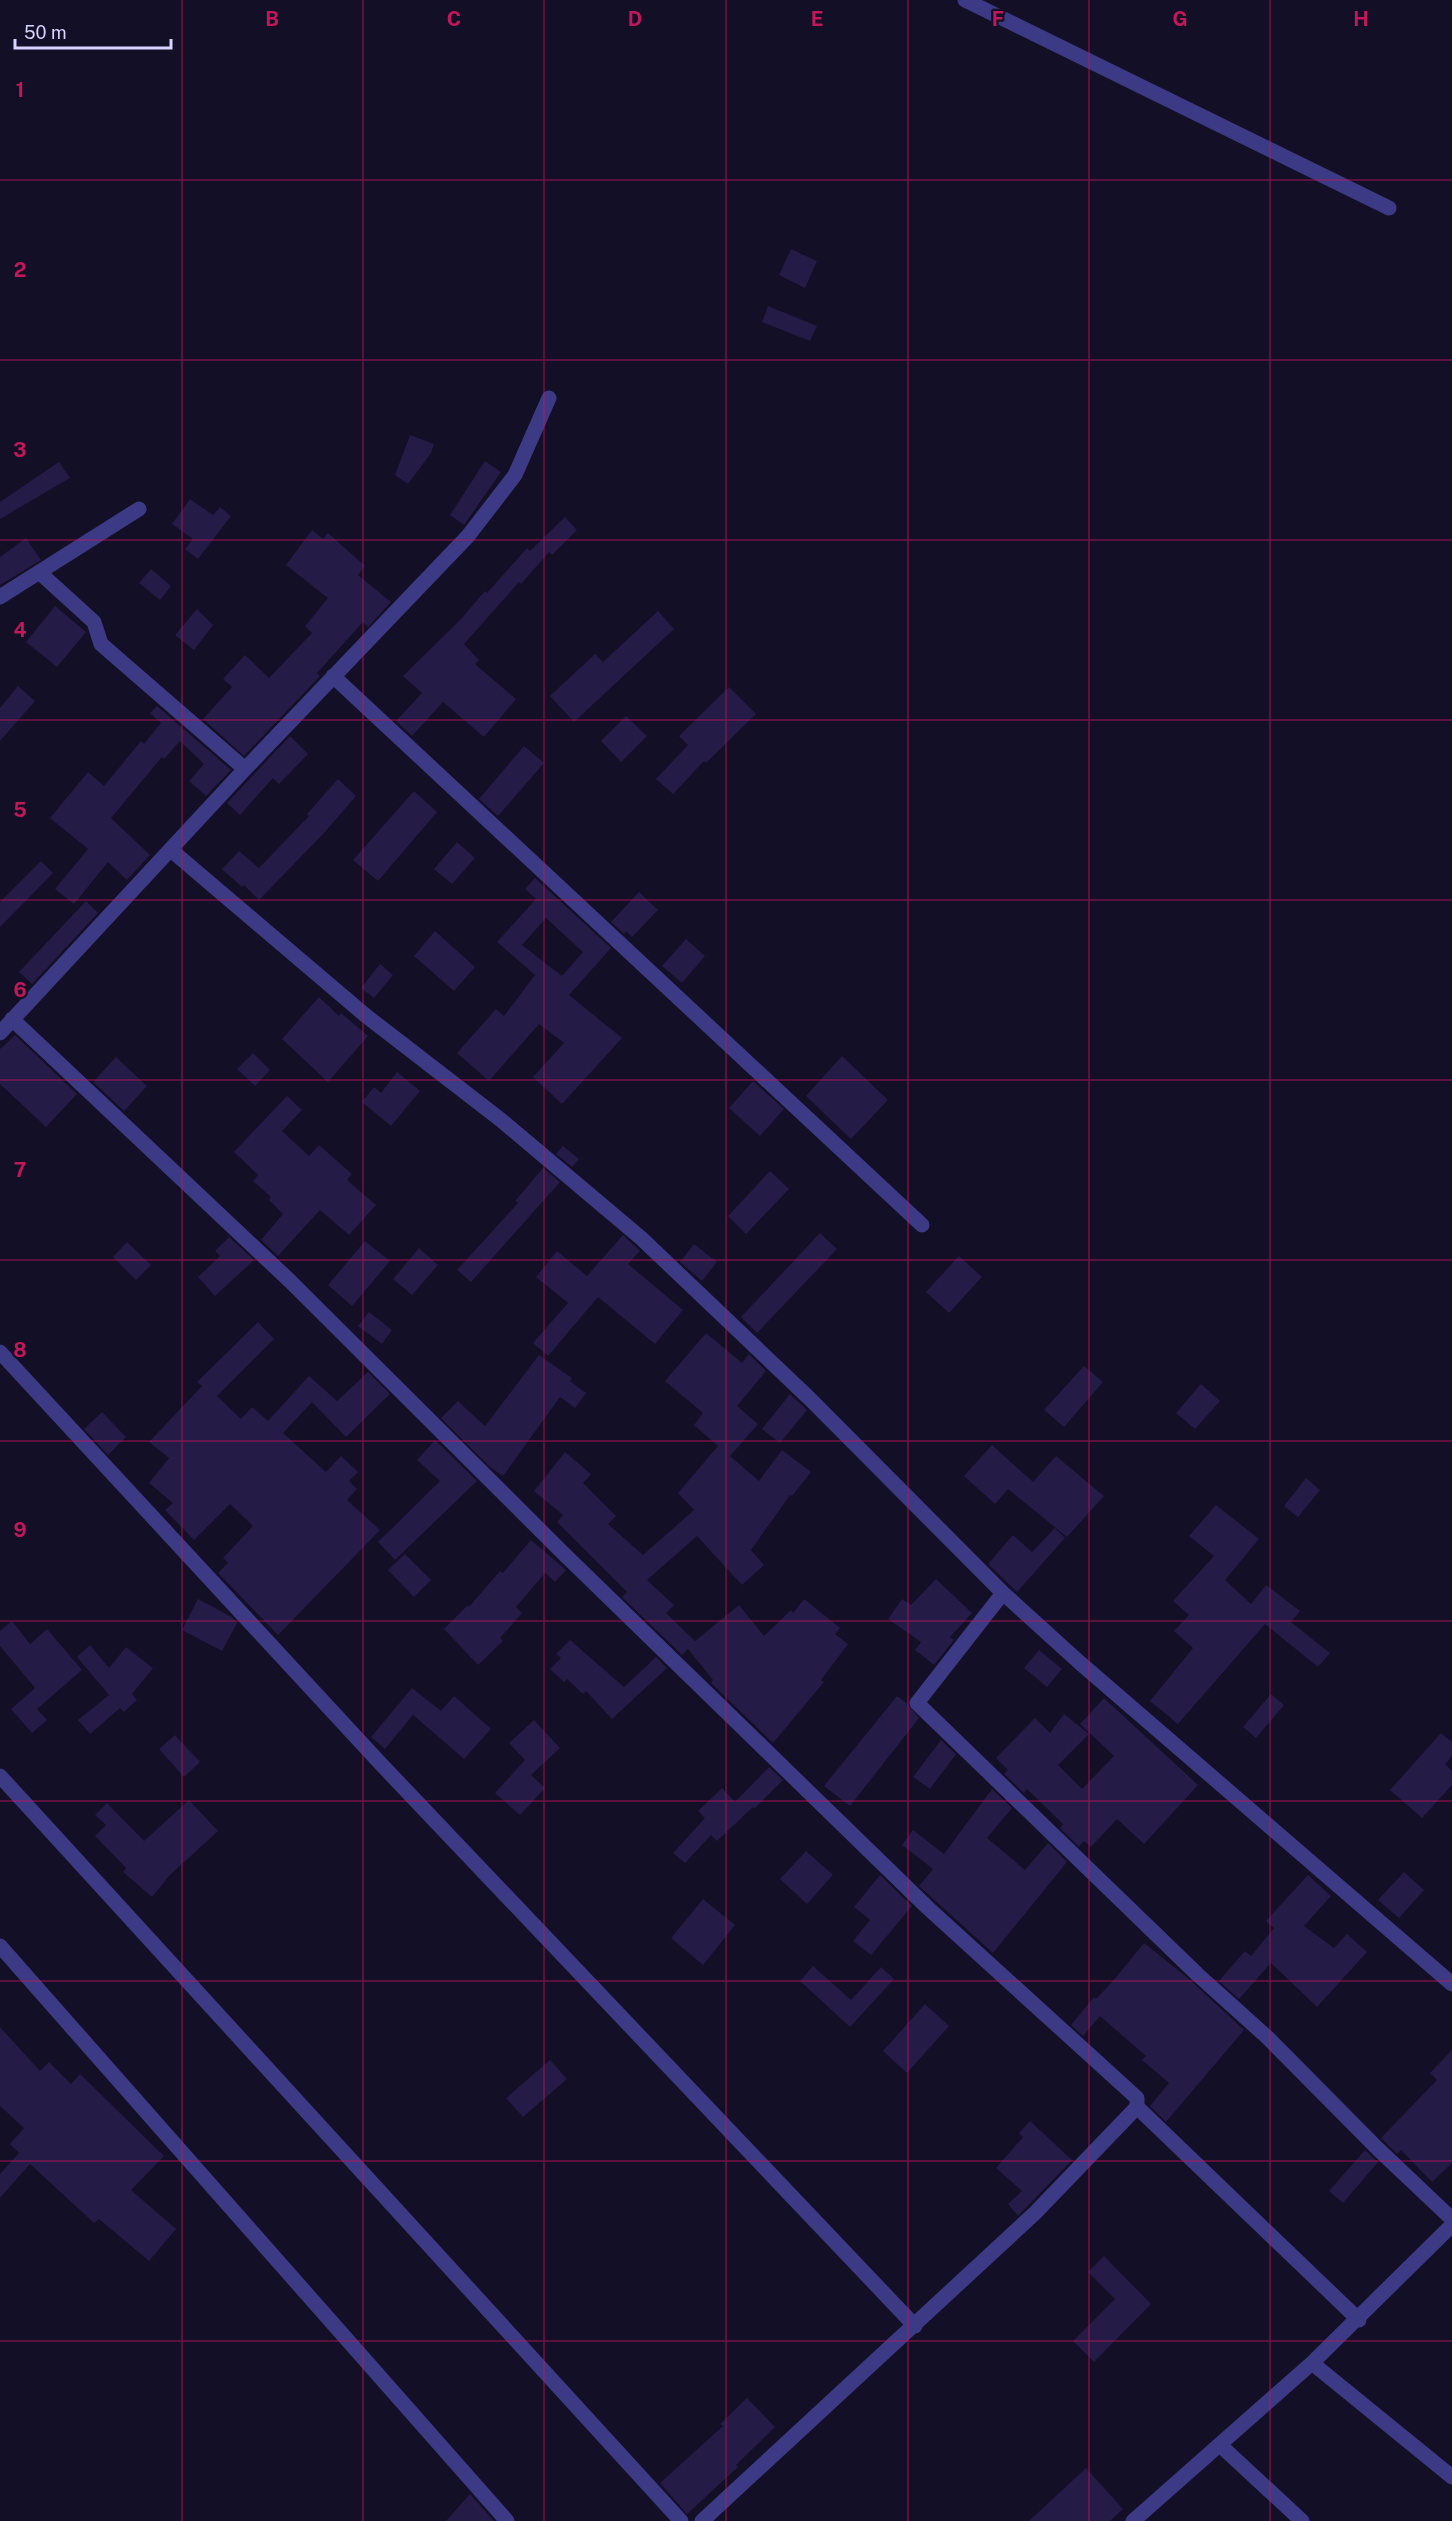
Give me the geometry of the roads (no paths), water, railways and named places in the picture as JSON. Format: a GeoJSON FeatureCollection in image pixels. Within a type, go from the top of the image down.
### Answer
{"type":"FeatureCollection","features":[{"type":"Feature","properties":{"kind":"street"},"geometry":{"type":"LineString","coordinates":[[965,0],[1389,208]]}},
{"type":"Feature","properties":{"kind":"street"},"geometry":{"type":"LineString","coordinates":[[0,1033],[245,769],[468,536],[515,475],[549,398]]}},
{"type":"Feature","properties":{"kind":"street"},"geometry":{"type":"LineString","coordinates":[[0,597],[139,509]]}},
{"type":"Feature","properties":{"kind":"street"},"geometry":{"type":"LineString","coordinates":[[39,572],[94,622],[101,644],[245,769]]}},
{"type":"Feature","properties":{"kind":"street"},"geometry":{"type":"LineString","coordinates":[[333,676],[922,1225]]}},
{"type":"Feature","properties":{"kind":"street"},"geometry":{"type":"LineString","coordinates":[[171,850],[364,1015],[501,1120],[641,1238],[810,1399],[1003,1593],[1096,1678],[1452,1984]]}},
{"type":"Feature","properties":{"kind":"street"},"geometry":{"type":"LineString","coordinates":[[12,1019],[290,1281],[561,1551],[928,1908],[1137,2098],[1137,2107],[1035,2213],[702,2521]]}},
{"type":"Feature","properties":{"kind":"street"},"geometry":{"type":"LineString","coordinates":[[0,1352],[380,1763],[915,2326]]}},
{"type":"Feature","properties":{"kind":"street"},"geometry":{"type":"LineString","coordinates":[[1003,1593],[917,1703],[1197,1974],[1267,2037],[1378,2149],[1452,2219]]}},
{"type":"Feature","properties":{"kind":"street"},"geometry":{"type":"LineString","coordinates":[[0,1776],[681,2521]]}},
{"type":"Feature","properties":{"kind":"street"},"geometry":{"type":"LineString","coordinates":[[0,1946],[507,2521]]}},
{"type":"Feature","properties":{"kind":"street"},"geometry":{"type":"LineString","coordinates":[[1137,2107],[1359,2320]]}},
{"type":"Feature","properties":{"kind":"street"},"geometry":{"type":"LineString","coordinates":[[1133,2521],[1359,2320],[1452,2225]]}},
{"type":"Feature","properties":{"kind":"street"},"geometry":{"type":"LineString","coordinates":[[1312,2363],[1452,2477]]}},
{"type":"Feature","properties":{"kind":"street"},"geometry":{"type":"LineString","coordinates":[[1220,2445],[1302,2521]]}}]}
